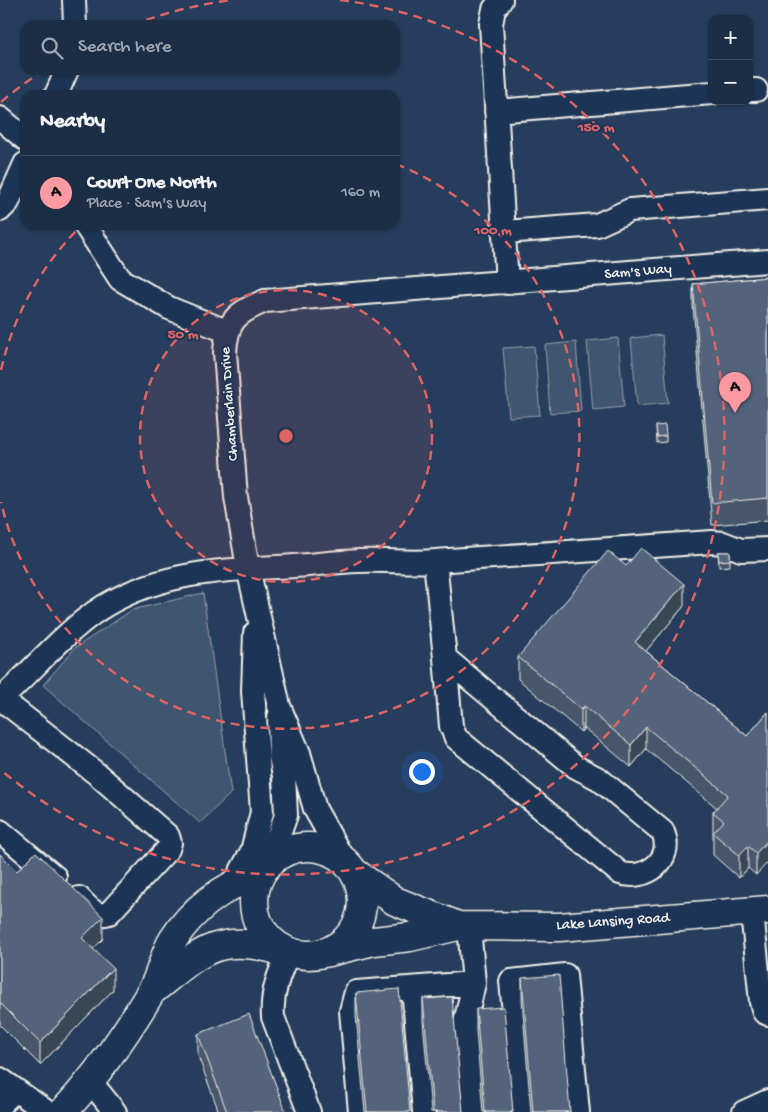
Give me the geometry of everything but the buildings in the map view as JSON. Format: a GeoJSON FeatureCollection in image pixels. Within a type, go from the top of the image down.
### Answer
{"type":"FeatureCollection","features":[{"type":"Feature","properties":{"kind":"main road"},"geometry":{"type":"LineString","coordinates":[[63,1112],[91,1082],[152,991],[172,940],[198,910],[235,882],[266,867],[284,852],[302,847],[321,848],[349,866],[362,895],[359,918],[346,939],[325,953],[308,956],[246,943],[215,946],[194,958],[152,991]]}},
{"type":"Feature","properties":{"kind":"main road","name":"Lake Lansing Road"},"geometry":{"type":"LineString","coordinates":[[349,866],[395,901],[464,926]]}},
{"type":"Feature","properties":{"kind":"main road"},"geometry":{"type":"LineString","coordinates":[[266,867],[256,886],[256,913],[265,934],[285,950]]}},
{"type":"Feature","properties":{"kind":"main road","name":"Lake Lansing Road"},"geometry":{"type":"LineString","coordinates":[[325,953],[464,926],[559,926],[760,910]]}},
{"type":"Feature","properties":{"kind":"street"},"geometry":{"type":"LineString","coordinates":[[74,0],[75,20]]}},
{"type":"Feature","properties":{"kind":"street"},"geometry":{"type":"LineString","coordinates":[[501,0],[494,9],[491,24],[508,283]]}},
{"type":"Feature","properties":{"kind":"street"},"geometry":{"type":"LineString","coordinates":[[58,90],[65,75]]}},
{"type":"Feature","properties":{"kind":"street"},"geometry":{"type":"LineString","coordinates":[[496,111],[708,93]]}},
{"type":"Feature","properties":{"kind":"street"},"geometry":{"type":"LineString","coordinates":[[0,118],[20,135]]}},
{"type":"Feature","properties":{"kind":"street"},"geometry":{"type":"LineString","coordinates":[[0,210],[8,202],[20,175]]}},
{"type":"Feature","properties":{"kind":"street"},"geometry":{"type":"LineString","coordinates":[[505,232],[597,225],[630,210],[768,199]]}},
{"type":"Feature","properties":{"kind":"street"},"geometry":{"type":"LineString","coordinates":[[88,230],[120,279],[169,308],[226,332]]}},
{"type":"Feature","properties":{"kind":"street","name":"Sam's Way"},"geometry":{"type":"LineString","coordinates":[[508,283],[768,261]]}},
{"type":"Feature","properties":{"kind":"street","name":"Chamberlain Drive"},"geometry":{"type":"LineString","coordinates":[[349,866],[315,809],[299,753],[279,706],[248,568],[236,497],[225,352],[226,332],[242,311],[265,301],[508,283]]}},
{"type":"Feature","properties":{"kind":"street"},"geometry":{"type":"LineString","coordinates":[[0,831],[25,850],[95,914],[102,916],[109,913],[168,850],[170,844],[168,836],[97,774],[1,700],[64,636],[96,611],[133,590],[172,577],[248,568],[361,561],[436,562],[712,542],[741,550],[768,549]]}},
{"type":"Feature","properties":{"kind":"street"},"geometry":{"type":"LineString","coordinates":[[436,562],[451,726],[456,738],[620,873],[627,876],[647,874],[653,870],[664,855],[666,839],[663,832],[600,779],[576,767],[445,658]]}},
{"type":"Feature","properties":{"kind":"street"},"geometry":{"type":"LineString","coordinates":[[235,882],[252,851],[262,812],[252,691],[257,604]]}},
{"type":"Feature","properties":{"kind":"street","name":"Chamberlain Drive"},"geometry":{"type":"LineString","coordinates":[[266,867],[285,824],[287,806],[280,756],[279,706]]}},
{"type":"Feature","properties":{"kind":"street"},"geometry":{"type":"LineString","coordinates":[[760,910],[761,1002],[764,1012],[768,1014]]}},
{"type":"Feature","properties":{"kind":"street"},"geometry":{"type":"LineString","coordinates":[[464,926],[474,983],[466,1023],[474,1112]]}},
{"type":"Feature","properties":{"kind":"street"},"geometry":{"type":"LineString","coordinates":[[285,950],[272,1003],[273,1017],[310,1112]]}},
{"type":"Feature","properties":{"kind":"street"},"geometry":{"type":"LineString","coordinates":[[523,1112],[511,981],[565,975],[578,1112]]}},
{"type":"Feature","properties":{"kind":"street"},"geometry":{"type":"LineString","coordinates":[[360,1112],[351,1011],[356,992],[474,983]]}},
{"type":"Feature","properties":{"kind":"street"},"geometry":{"type":"LineString","coordinates":[[413,988],[424,1112]]}},
{"type":"Feature","properties":{"kind":"street"},"geometry":{"type":"LineString","coordinates":[[91,1082],[115,1112]]}},
{"type":"Feature","properties":{"kind":"street"},"geometry":{"type":"LineString","coordinates":[[5,1091],[47,1112]]}},
{"type":"Feature","properties":{"kind":"street"},"geometry":{"type":"LineString","coordinates":[[744,1112],[768,1101]]}},
{"type":"Feature","properties":{"kind":"shaded area"},"geometry":{"type":"Polygon","coordinates":[[[662,335],[668,403],[637,406],[631,338],[662,335]]]}},
{"type":"Feature","properties":{"kind":"shaded area"},"geometry":{"type":"Polygon","coordinates":[[[618,338],[624,407],[593,410],[587,341],[618,338]]]}},
{"type":"Feature","properties":{"kind":"shaded area"},"geometry":{"type":"Polygon","coordinates":[[[576,342],[581,411],[550,413],[545,345],[576,342]]]}},
{"type":"Feature","properties":{"kind":"shaded area"},"geometry":{"type":"Polygon","coordinates":[[[534,346],[540,415],[509,417],[503,348],[534,346]]]}},
{"type":"Feature","properties":{"kind":"shaded area"},"geometry":{"type":"Polygon","coordinates":[[[203,593],[231,793],[200,823],[43,685],[75,648],[132,610],[203,593]]]}},
{"type":"Feature","properties":{"kind":"place","name":"Court One North"},"geometry":{"type":"Point","coordinates":[735,413]}}]}
